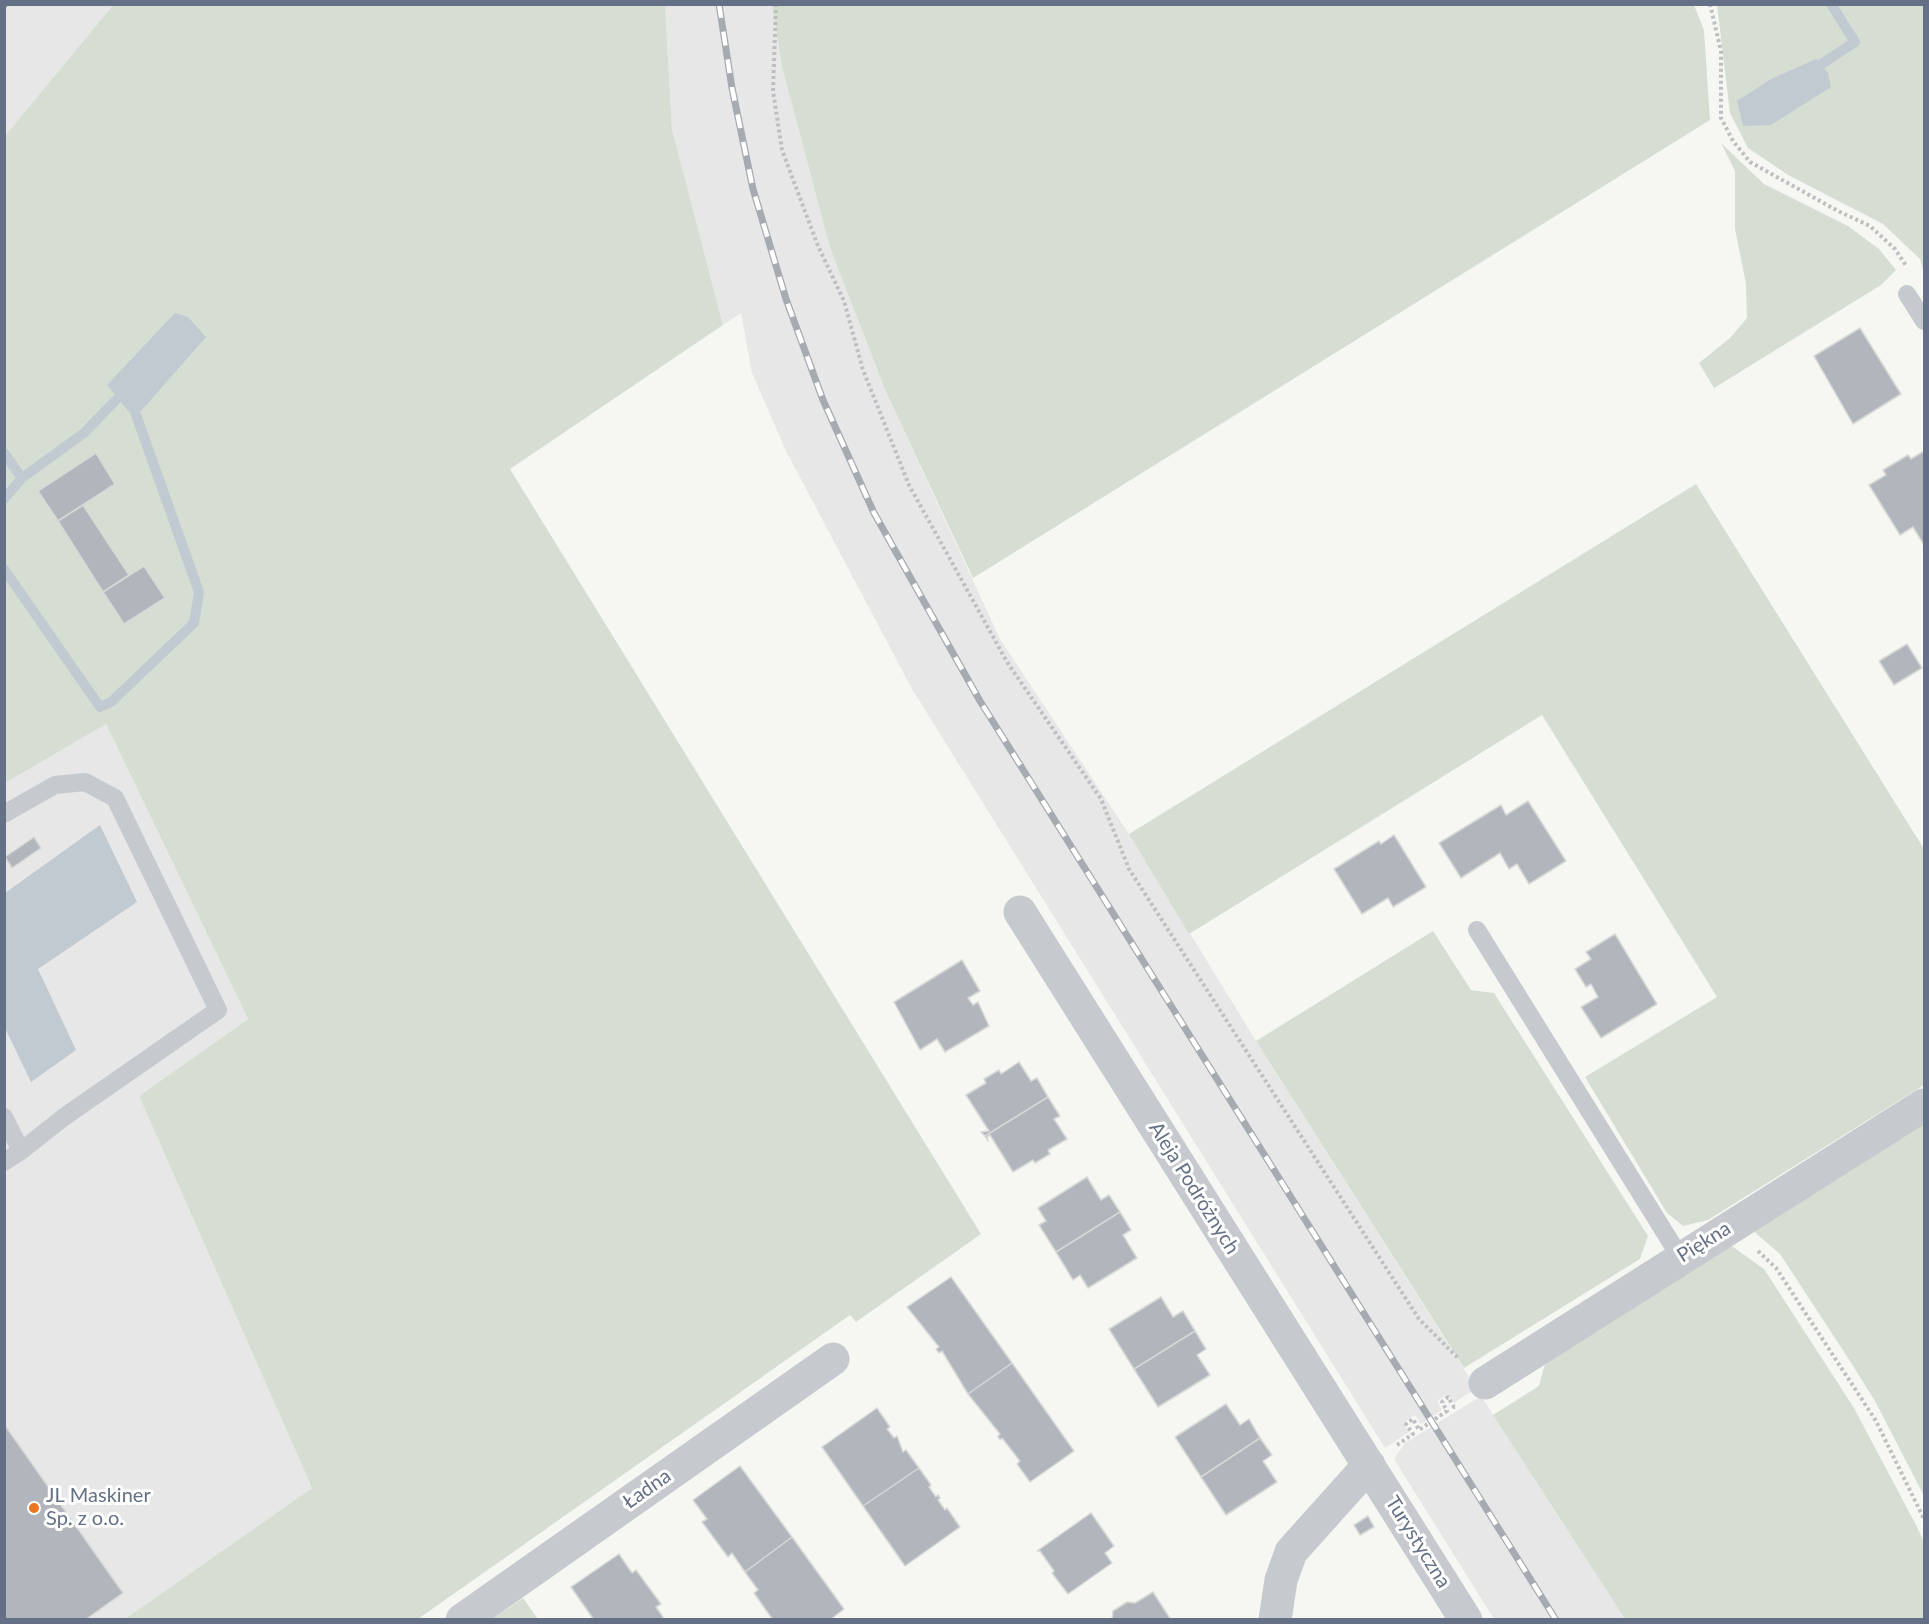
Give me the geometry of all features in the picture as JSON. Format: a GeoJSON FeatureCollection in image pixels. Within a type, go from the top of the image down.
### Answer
{"type":"FeatureCollection","features":[{"type":"Feature","properties":{"kind":"street","name":"Aleja Podróżnych"},"geometry":{"type":"LineString","coordinates":[[1020,912],[1369,1465]]}},
{"type":"Feature","properties":{"kind":"street","name":"Piękna"},"geometry":{"type":"LineString","coordinates":[[1485,1383],[1680,1257],[1924,1105]]}},
{"type":"Feature","properties":{"kind":"street","name":"Ładna"},"geometry":{"type":"LineString","coordinates":[[462,1620],[833,1359]]}},
{"type":"Feature","properties":{"kind":"street"},"geometry":{"type":"LineString","coordinates":[[1275,1620],[1281,1580],[1291,1552],[1369,1465]]}},
{"type":"Feature","properties":{"kind":"street","name":"Turystyczna"},"geometry":{"type":"LineString","coordinates":[[1369,1465],[1466,1620]]}},
{"type":"Feature","properties":{"kind":"lane"},"geometry":{"type":"LineString","coordinates":[[1907,294],[1924,321]]}},
{"type":"Feature","properties":{"kind":"lane"},"geometry":{"type":"LineString","coordinates":[[4,814],[55,785],[85,782],[115,798],[218,1010],[64,1117],[4,1162]]}},
{"type":"Feature","properties":{"kind":"lane"},"geometry":{"type":"LineString","coordinates":[[1477,930],[1680,1257]]}},
{"type":"Feature","properties":{"kind":"lane"},"geometry":{"type":"LineString","coordinates":[[4,1117],[21,1150]]}},
{"type":"Feature","properties":{"kind":"path"},"geometry":{"type":"LineString","coordinates":[[776,4],[773,91],[782,150],[818,246],[844,301],[863,370],[909,485],[1007,662],[1101,799],[1129,868],[1419,1320],[1485,1383]]}},
{"type":"Feature","properties":{"kind":"path"},"geometry":{"type":"LineString","coordinates":[[1710,4],[1721,51],[1721,118],[1733,141],[1750,162],[1870,226],[1895,249],[1908,269],[1907,294]]}},
{"type":"Feature","properties":{"kind":"path"},"geometry":{"type":"LineString","coordinates":[[1731,1225],[1776,1268],[1821,1334],[1876,1421],[1924,1519]]}},
{"type":"Feature","properties":{"kind":"path"},"geometry":{"type":"LineString","coordinates":[[1404,1440],[1413,1434],[1406,1424],[1413,1419],[1419,1430],[1432,1422]]}},
{"type":"Feature","properties":{"kind":"shaded area"},"geometry":{"type":"Polygon","coordinates":[[[5,5],[113,5],[5,136],[5,5]]]}},
{"type":"Feature","properties":{"kind":"shaded area"},"geometry":{"type":"Polygon","coordinates":[[[113,5],[665,5],[672,129],[723,325],[510,469],[981,1234],[856,1322],[850,1315],[418,1619],[125,1619],[312,1488],[139,1096],[248,1019],[106,724],[5,783],[5,136],[113,5]]]}},
{"type":"Feature","properties":{"kind":"shaded area"},"geometry":{"type":"Polygon","coordinates":[[[665,5],[772,5],[782,67],[830,248],[886,392],[1000,639],[1129,834],[1256,1041],[1476,1388],[1454,1403],[1448,1394],[1437,1401],[1442,1410],[1421,1424],[1415,1415],[1403,1423],[1409,1432],[1385,1448],[912,689],[786,451],[752,373],[741,313],[723,325],[672,129],[665,5]]]}},
{"type":"Feature","properties":{"kind":"shaded area"},"geometry":{"type":"Polygon","coordinates":[[[772,5],[1694,5],[1704,30],[1710,120],[973,578],[886,392],[830,248],[782,67],[772,5]]]}},
{"type":"Feature","properties":{"kind":"shaded area"},"geometry":{"type":"Polygon","coordinates":[[[1717,5],[1924,5],[1924,273],[1920,259],[1883,224],[1788,175],[1748,148],[1730,113],[1717,5]]]}},
{"type":"Feature","properties":{"kind":"shaded area"},"geometry":{"type":"Polygon","coordinates":[[[1816,59],[1828,73],[1831,87],[1771,125],[1743,126],[1737,101],[1771,79],[1816,59]]]}},
{"type":"Feature","properties":{"kind":"shaded area"},"geometry":{"type":"Polygon","coordinates":[[[1721,143],[1764,184],[1848,226],[1879,249],[1896,270],[1881,285],[1714,388],[1699,363],[1730,338],[1747,318],[1746,284],[1735,229],[1735,171],[1721,143]]]}},
{"type":"Feature","properties":{"kind":"shaded area"},"geometry":{"type":"Polygon","coordinates":[[[175,313],[188,317],[206,337],[141,411],[129,412],[107,385],[175,313]]]}},
{"type":"Feature","properties":{"kind":"shaded area"},"geometry":{"type":"Polygon","coordinates":[[[1696,484],[1924,849],[1924,1085],[1708,1220],[1683,1226],[1667,1213],[1585,1077],[1717,997],[1542,715],[1189,934],[1129,834],[1696,484]]]}},
{"type":"Feature","properties":{"kind":"shaded area"},"geometry":{"type":"Polygon","coordinates":[[[106,724],[248,1019],[139,1096],[312,1488],[125,1619],[5,1619],[4,783],[106,724]]]}},
{"type":"Feature","properties":{"kind":"shaded area"},"geometry":{"type":"Polygon","coordinates":[[[100,825],[137,902],[38,969],[76,1050],[31,1082],[5,1028],[5,893],[100,825]]]}},
{"type":"Feature","properties":{"kind":"shaded area"},"geometry":{"type":"Polygon","coordinates":[[[1433,931],[1471,990],[1494,993],[1648,1236],[1640,1259],[1464,1368],[1256,1041],[1433,931]]]}},
{"type":"Feature","properties":{"kind":"shaded area"},"geometry":{"type":"Polygon","coordinates":[[[1924,1123],[1924,1496],[1875,1401],[1848,1358],[1780,1254],[1752,1230],[1924,1123]]]}},
{"type":"Feature","properties":{"kind":"shaded area"},"geometry":{"type":"Polygon","coordinates":[[[1729,1244],[1764,1269],[1854,1408],[1916,1525],[1924,1542],[1924,1619],[1625,1619],[1493,1415],[1539,1386],[1547,1356],[1729,1244]]]}},
{"type":"Feature","properties":{"kind":"shaded area"},"geometry":{"type":"Polygon","coordinates":[[[1481,1396],[1625,1619],[1494,1619],[1394,1459],[1405,1443],[1481,1396]]]}},
{"type":"Feature","properties":{"kind":"shaded area"},"geometry":{"type":"Polygon","coordinates":[[[523,1598],[538,1619],[492,1619],[523,1598]]]}},
{"type":"Feature","properties":{"kind":"building"},"geometry":{"type":"Polygon","coordinates":[[[1860,328],[1901,394],[1853,424],[1814,356],[1860,328]]]}},
{"type":"Feature","properties":{"kind":"building"},"geometry":{"type":"Polygon","coordinates":[[[1924,451],[1924,545],[1913,527],[1900,535],[1869,485],[1886,475],[1883,470],[1908,455],[1911,459],[1924,451]]]}},
{"type":"Feature","properties":{"kind":"building"},"geometry":{"type":"Polygon","coordinates":[[[96,453],[115,484],[58,521],[38,491],[96,453]]]}},
{"type":"Feature","properties":{"kind":"building"},"geometry":{"type":"Polygon","coordinates":[[[83,505],[129,575],[103,592],[58,521],[83,505]]]}},
{"type":"Feature","properties":{"kind":"building"},"geometry":{"type":"Polygon","coordinates":[[[144,566],[165,598],[124,624],[103,592],[144,566]]]}},
{"type":"Feature","properties":{"kind":"building"},"geometry":{"type":"Polygon","coordinates":[[[1907,644],[1922,668],[1894,685],[1879,661],[1907,644]]]}},
{"type":"Feature","properties":{"kind":"building"},"geometry":{"type":"Polygon","coordinates":[[[1528,801],[1566,861],[1529,884],[1517,864],[1509,869],[1500,853],[1461,878],[1439,843],[1501,805],[1506,815],[1528,801]]]}},
{"type":"Feature","properties":{"kind":"building"},"geometry":{"type":"Polygon","coordinates":[[[1394,835],[1426,887],[1393,907],[1388,898],[1362,914],[1334,869],[1379,841],[1381,844],[1394,835]]]}},
{"type":"Feature","properties":{"kind":"building"},"geometry":{"type":"Polygon","coordinates":[[[34,837],[41,848],[12,868],[5,857],[34,837]]]}},
{"type":"Feature","properties":{"kind":"building"},"geometry":{"type":"Polygon","coordinates":[[[1615,934],[1657,1004],[1601,1038],[1581,1007],[1598,997],[1591,984],[1586,987],[1575,969],[1591,959],[1586,952],[1615,934]]]}},
{"type":"Feature","properties":{"kind":"building"},"geometry":{"type":"Polygon","coordinates":[[[962,960],[980,991],[968,998],[973,1005],[978,1002],[989,1026],[945,1052],[937,1039],[920,1050],[894,1002],[962,960]]]}},
{"type":"Feature","properties":{"kind":"building"},"geometry":{"type":"Polygon","coordinates":[[[1019,1062],[1031,1081],[1037,1078],[1048,1097],[985,1136],[981,1132],[989,1131],[966,1095],[986,1083],[984,1079],[999,1070],[1001,1074],[1019,1062]]]}},
{"type":"Feature","properties":{"kind":"building"},"geometry":{"type":"Polygon","coordinates":[[[1048,1097],[1060,1116],[1054,1119],[1067,1139],[1048,1150],[1050,1154],[1035,1163],[1033,1160],[1013,1172],[990,1135],[987,1137],[988,1141],[985,1136],[1048,1097]]]}},
{"type":"Feature","properties":{"kind":"building"},"geometry":{"type":"Polygon","coordinates":[[[1087,1177],[1101,1200],[1109,1195],[1120,1212],[1056,1252],[1039,1225],[1046,1221],[1038,1208],[1087,1177]]]}},
{"type":"Feature","properties":{"kind":"building"},"geometry":{"type":"Polygon","coordinates":[[[1120,1212],[1131,1230],[1123,1235],[1137,1258],[1088,1288],[1080,1275],[1073,1280],[1056,1252],[1120,1212]]]}},
{"type":"Feature","properties":{"kind":"building"},"geometry":{"type":"Polygon","coordinates":[[[951,1277],[1012,1363],[968,1394],[942,1351],[939,1353],[936,1349],[939,1347],[907,1307],[951,1277]]]}},
{"type":"Feature","properties":{"kind":"building"},"geometry":{"type":"Polygon","coordinates":[[[1161,1297],[1173,1317],[1183,1311],[1195,1331],[1134,1369],[1109,1329],[1161,1297]]]}},
{"type":"Feature","properties":{"kind":"building"},"geometry":{"type":"Polygon","coordinates":[[[1195,1331],[1206,1349],[1197,1355],[1210,1375],[1158,1407],[1134,1369],[1195,1331]]]}},
{"type":"Feature","properties":{"kind":"building"},"geometry":{"type":"Polygon","coordinates":[[[1012,1363],[1074,1451],[1030,1482],[1017,1464],[1020,1461],[1002,1438],[1000,1440],[998,1436],[1000,1434],[968,1394],[1012,1363]]]}},
{"type":"Feature","properties":{"kind":"building"},"geometry":{"type":"Polygon","coordinates":[[[1226,1404],[1240,1425],[1249,1419],[1260,1438],[1201,1477],[1175,1437],[1226,1404]]]}},
{"type":"Feature","properties":{"kind":"building"},"geometry":{"type":"Polygon","coordinates":[[[877,1408],[890,1427],[887,1429],[894,1438],[897,1436],[903,1452],[906,1450],[919,1468],[863,1506],[822,1447],[877,1408]]]}},
{"type":"Feature","properties":{"kind":"building","name":"JL Maskiner Sp. z o.o."},"geometry":{"type":"Polygon","coordinates":[[[4,1424],[123,1593],[85,1620],[4,1620],[4,1424]]]}},
{"type":"Feature","properties":{"kind":"building"},"geometry":{"type":"Polygon","coordinates":[[[1260,1438],[1272,1455],[1263,1461],[1277,1482],[1226,1515],[1201,1477],[1260,1438]]]}},
{"type":"Feature","properties":{"kind":"building"},"geometry":{"type":"Polygon","coordinates":[[[740,1466],[792,1537],[745,1572],[732,1553],[728,1557],[702,1522],[707,1519],[693,1500],[740,1466]]]}},
{"type":"Feature","properties":{"kind":"building"},"geometry":{"type":"Polygon","coordinates":[[[919,1468],[936,1497],[938,1495],[940,1498],[938,1500],[945,1510],[947,1508],[960,1527],[905,1566],[863,1506],[919,1468]]]}},
{"type":"Feature","properties":{"kind":"building"},"geometry":{"type":"Polygon","coordinates":[[[1091,1513],[1114,1546],[1105,1553],[1112,1563],[1068,1594],[1052,1573],[1054,1571],[1040,1551],[1037,1551],[1091,1513]]]}},
{"type":"Feature","properties":{"kind":"building"},"geometry":{"type":"Polygon","coordinates":[[[1368,1516],[1374,1527],[1360,1535],[1354,1525],[1368,1516]]]}},
{"type":"Feature","properties":{"kind":"building"},"geometry":{"type":"Polygon","coordinates":[[[792,1537],[844,1609],[830,1620],[773,1620],[754,1593],[758,1590],[745,1572],[792,1537]]]}},
{"type":"Feature","properties":{"kind":"building"},"geometry":{"type":"Polygon","coordinates":[[[619,1554],[632,1573],[636,1570],[661,1604],[656,1607],[665,1620],[594,1620],[571,1587],[619,1554]]]}},
{"type":"Feature","properties":{"kind":"building"},"geometry":{"type":"Polygon","coordinates":[[[1153,1592],[1171,1620],[1112,1620],[1113,1611],[1127,1602],[1135,1603],[1153,1592]]]}},
{"type":"Feature","properties":{"kind":"waterway"},"geometry":{"type":"LineString","coordinates":[[1820,65],[1855,42],[1831,4]]}},
{"type":"Feature","properties":{"kind":"waterway"},"geometry":{"type":"LineString","coordinates":[[4,499],[22,478],[84,433],[116,400]]}},
{"type":"Feature","properties":{"kind":"waterway"},"geometry":{"type":"LineString","coordinates":[[4,569],[100,707],[111,702],[194,623],[199,592],[135,412]]}},
{"type":"Feature","properties":{"kind":"waterway"},"geometry":{"type":"LineString","coordinates":[[4,453],[22,478]]}},
{"type":"Feature","properties":{"kind":"railway"},"geometry":{"type":"LineString","coordinates":[[719,4],[732,88],[753,189],[786,299],[823,400],[874,513],[980,701],[1556,1620]]}},
{"type":"Feature","properties":{"kind":"place","name":"JL Maskiner Sp. z o.o."},"geometry":{"type":"Point","coordinates":[34,1508]}}]}
